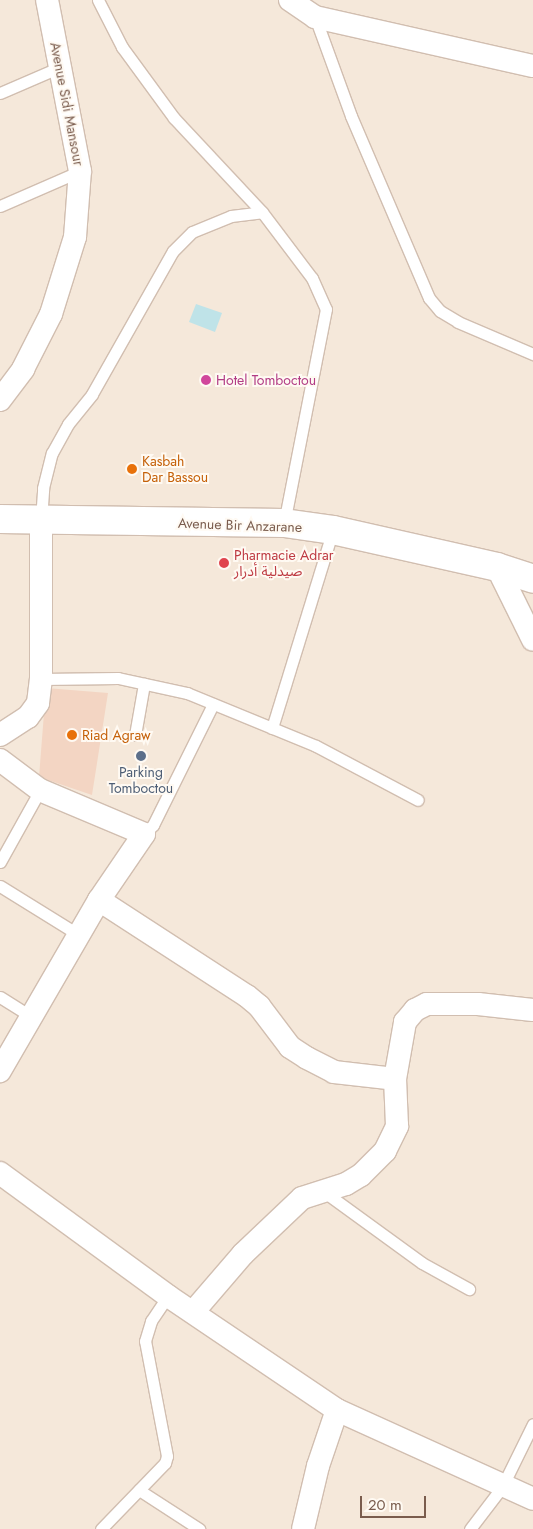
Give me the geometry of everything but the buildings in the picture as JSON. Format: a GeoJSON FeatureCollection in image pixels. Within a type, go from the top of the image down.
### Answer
{"type":"FeatureCollection","features":[{"type":"Feature","properties":{"kind":"street","name":"Avenue Sidi Mansour"},"geometry":{"type":"LineString","coordinates":[[0,400],[23,369],[51,314],[75,237],[80,170],[47,0]]}},
{"type":"Feature","properties":{"kind":"street"},"geometry":{"type":"LineString","coordinates":[[290,0],[315,17],[533,66]]}},
{"type":"Feature","properties":{"kind":"street","name":"Avenue Bir Anzarane"},"geometry":{"type":"LineString","coordinates":[[0,519],[284,523],[334,530],[497,567],[533,579]]}},
{"type":"Feature","properties":{"kind":"street"},"geometry":{"type":"LineString","coordinates":[[0,735],[28,717],[38,703],[41,679],[41,520]]}},
{"type":"Feature","properties":{"kind":"street"},"geometry":{"type":"LineString","coordinates":[[497,567],[533,640]]}},
{"type":"Feature","properties":{"kind":"street"},"geometry":{"type":"LineString","coordinates":[[0,760],[40,790],[144,834],[99,900],[0,1071]]}},
{"type":"Feature","properties":{"kind":"street"},"geometry":{"type":"LineString","coordinates":[[99,900],[247,996],[258,1006],[290,1047],[307,1058],[334,1072],[395,1079]]}},
{"type":"Feature","properties":{"kind":"street"},"geometry":{"type":"LineString","coordinates":[[194,1311],[243,1254],[302,1198],[362,1175],[385,1151],[397,1126],[395,1079],[405,1022],[415,1010],[427,1004],[478,1004],[533,1010]]}},
{"type":"Feature","properties":{"kind":"street"},"geometry":{"type":"LineString","coordinates":[[0,1173],[168,1296],[194,1311],[337,1410],[502,1487],[533,1499]]}},
{"type":"Feature","properties":{"kind":"street"},"geometry":{"type":"LineString","coordinates":[[303,1529],[318,1466],[337,1410]]}},
{"type":"Feature","properties":{"kind":"lane"},"geometry":{"type":"LineString","coordinates":[[98,0],[122,47],[174,118],[262,212],[312,278],[326,309],[284,523]]}},
{"type":"Feature","properties":{"kind":"lane"},"geometry":{"type":"LineString","coordinates":[[315,17],[351,116],[429,298],[440,311],[458,322],[533,354]]}},
{"type":"Feature","properties":{"kind":"lane"},"geometry":{"type":"LineString","coordinates":[[0,92],[60,67]]}},
{"type":"Feature","properties":{"kind":"lane"},"geometry":{"type":"LineString","coordinates":[[0,206],[80,170]]}},
{"type":"Feature","properties":{"kind":"lane"},"geometry":{"type":"LineString","coordinates":[[41,520],[43,488],[52,453],[68,424],[92,394],[173,251],[192,232],[231,216],[262,212]]}},
{"type":"Feature","properties":{"kind":"lane"},"geometry":{"type":"LineString","coordinates":[[272,728],[334,530]]}},
{"type":"Feature","properties":{"kind":"lane"},"geometry":{"type":"LineString","coordinates":[[41,679],[118,678],[187,693],[316,746],[418,800]]}},
{"type":"Feature","properties":{"kind":"lane"},"geometry":{"type":"LineString","coordinates":[[135,735],[144,684]]}},
{"type":"Feature","properties":{"kind":"lane"},"geometry":{"type":"LineString","coordinates":[[144,834],[153,825],[213,704]]}},
{"type":"Feature","properties":{"kind":"lane"},"geometry":{"type":"LineString","coordinates":[[0,862],[40,790]]}},
{"type":"Feature","properties":{"kind":"lane"},"geometry":{"type":"LineString","coordinates":[[0,886],[79,935]]}},
{"type":"Feature","properties":{"kind":"lane"},"geometry":{"type":"LineString","coordinates":[[0,997],[31,1016]]}},
{"type":"Feature","properties":{"kind":"lane"},"geometry":{"type":"LineString","coordinates":[[323,1191],[422,1263],[469,1288]]}},
{"type":"Feature","properties":{"kind":"lane"},"geometry":{"type":"LineString","coordinates":[[101,1529],[165,1463],[168,1456],[146,1341],[151,1321],[168,1296]]}},
{"type":"Feature","properties":{"kind":"lane"},"geometry":{"type":"LineString","coordinates":[[470,1529],[502,1487],[533,1424]]}},
{"type":"Feature","properties":{"kind":"lane"},"geometry":{"type":"LineString","coordinates":[[139,1490],[199,1529]]}},
{"type":"Feature","properties":{"kind":"shaded area"},"geometry":{"type":"Polygon","coordinates":[[[0,0],[533,0],[533,1529],[0,1529],[0,0]]]}},
{"type":"Feature","properties":{"kind":"water"},"geometry":{"type":"Polygon","coordinates":[[[196,304],[222,313],[215,332],[189,322],[196,304]]]}},
{"type":"Feature","properties":{"kind":"place","name":"Hotel Tomboctou"},"geometry":{"type":"Point","coordinates":[206,380]}},
{"type":"Feature","properties":{"kind":"place","name":"Kasbah Dar Bassou"},"geometry":{"type":"Point","coordinates":[132,469]}},
{"type":"Feature","properties":{"kind":"place","name":"Pharmacie Adrar صيدلية أدرار"},"geometry":{"type":"Point","coordinates":[224,563]}},
{"type":"Feature","properties":{"kind":"place","name":"Riad Agraw"},"geometry":{"type":"Point","coordinates":[72,735]}},
{"type":"Feature","properties":{"kind":"place","name":"Parking Tomboctou"},"geometry":{"type":"Point","coordinates":[141,756]}}]}
